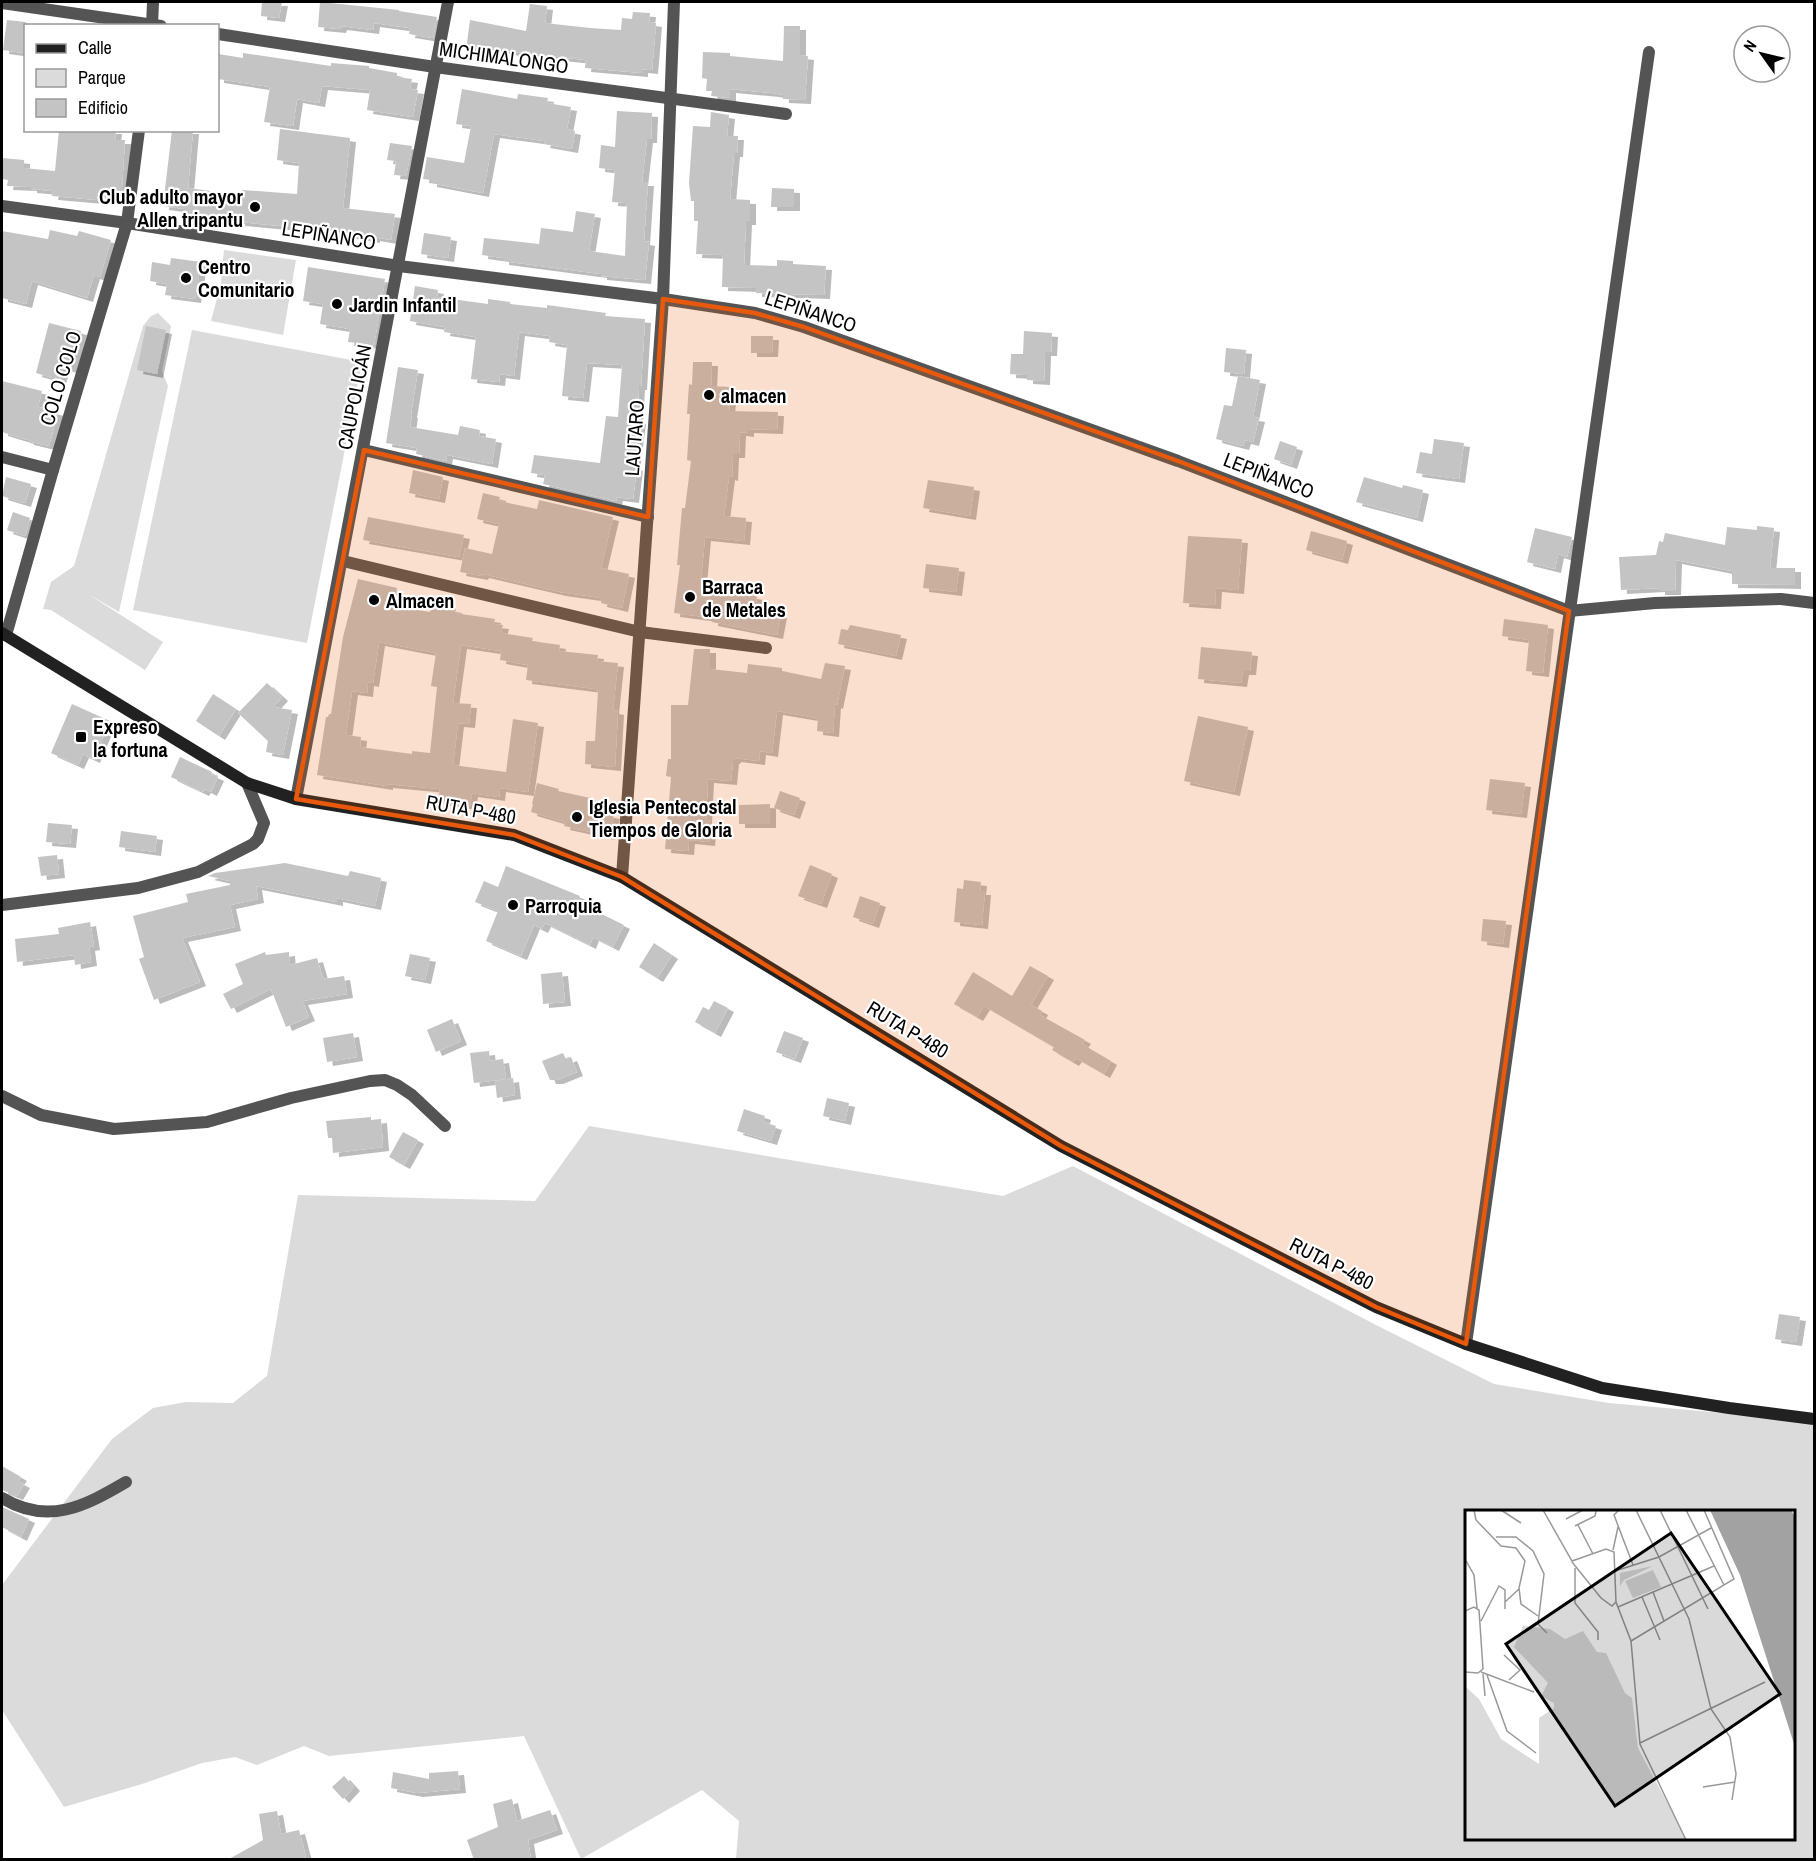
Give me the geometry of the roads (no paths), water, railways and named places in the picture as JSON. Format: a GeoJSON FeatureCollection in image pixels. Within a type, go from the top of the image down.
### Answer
{"type":"FeatureCollection","features":[{"type":"Feature","properties":{"kind":"street"},"geometry":{"type":"LineString","coordinates":[[153,2],[155,24]]}},
{"type":"Feature","properties":{"kind":"street","name":"CAUPOLICÁN"},"geometry":{"type":"LineString","coordinates":[[296,799],[448,2]]}},
{"type":"Feature","properties":{"kind":"street","name":"LAUTARO"},"geometry":{"type":"LineString","coordinates":[[622,877],[663,299],[674,2]]}},
{"type":"Feature","properties":{"kind":"street"},"geometry":{"type":"LineString","coordinates":[[2,3],[148,24]]}},
{"type":"Feature","properties":{"kind":"street","name":"MICHIMALONGO"},"geometry":{"type":"LineString","coordinates":[[219,34],[435,67],[786,114]]}},
{"type":"Feature","properties":{"kind":"street"},"geometry":{"type":"LineString","coordinates":[[1466,1344],[1649,52]]}},
{"type":"Feature","properties":{"kind":"street","name":"COLO COLO"},"geometry":{"type":"LineString","coordinates":[[4,634],[127,223],[139,132]]}},
{"type":"Feature","properties":{"kind":"street","name":"LEPIÑANCO"},"geometry":{"type":"LineString","coordinates":[[2,206],[127,223],[399,266],[663,299],[755,313],[804,327],[1178,461],[1569,611]]}},
{"type":"Feature","properties":{"kind":"street"},"geometry":{"type":"LineString","coordinates":[[364,450],[648,517]]}},
{"type":"Feature","properties":{"kind":"street"},"geometry":{"type":"LineString","coordinates":[[2,457],[53,470]]}},
{"type":"Feature","properties":{"kind":"street"},"geometry":{"type":"LineString","coordinates":[[343,561],[640,632],[766,648]]}},
{"type":"Feature","properties":{"kind":"street"},"geometry":{"type":"LineString","coordinates":[[1569,611],[1655,603],[1781,599],[1815,603]]}},
{"type":"Feature","properties":{"kind":"street","name":"RUTA P-480"},"geometry":{"type":"LineString","coordinates":[[4,634],[247,783],[296,799],[514,835],[622,877],[1061,1146],[1376,1307],[1466,1344],[1602,1388],[1815,1419]]}},
{"type":"Feature","properties":{"kind":"street"},"geometry":{"type":"LineString","coordinates":[[2,905],[138,888],[198,872],[244,849],[258,839],[264,823],[247,783]]}},
{"type":"Feature","properties":{"kind":"street"},"geometry":{"type":"LineString","coordinates":[[2,1096],[41,1115],[114,1129],[207,1122],[291,1098],[370,1081],[385,1080],[412,1095],[445,1126]]}},
{"type":"Feature","properties":{"kind":"street"},"geometry":{"type":"LineString","coordinates":[[2,1498],[26,1509],[68,1510],[96,1500],[126,1482]]}},
{"type":"Feature","properties":{"kind":"place","name":"Club adulto mayor Allen tripantu"},"geometry":{"type":"Point","coordinates":[255,207]}},
{"type":"Feature","properties":{"kind":"place","name":"Centro Comunitario"},"geometry":{"type":"Point","coordinates":[186,278]}},
{"type":"Feature","properties":{"kind":"place","name":"Jardin Infantil"},"geometry":{"type":"Point","coordinates":[337,304]}},
{"type":"Feature","properties":{"kind":"place","name":"almacen"},"geometry":{"type":"Point","coordinates":[709,395]}},
{"type":"Feature","properties":{"kind":"place","name":"Barraca de Metales"},"geometry":{"type":"Point","coordinates":[690,597]}},
{"type":"Feature","properties":{"kind":"place","name":"Almacen"},"geometry":{"type":"Point","coordinates":[374,600]}},
{"type":"Feature","properties":{"kind":"place","name":"Expreso la fortuna"},"geometry":{"type":"Point","coordinates":[81,737]}},
{"type":"Feature","properties":{"kind":"place","name":"Iglesia Pentecostal Tiempos de Gloria"},"geometry":{"type":"Point","coordinates":[577,817]}},
{"type":"Feature","properties":{"kind":"place","name":"Parroquia"},"geometry":{"type":"Point","coordinates":[513,905]}}]}
